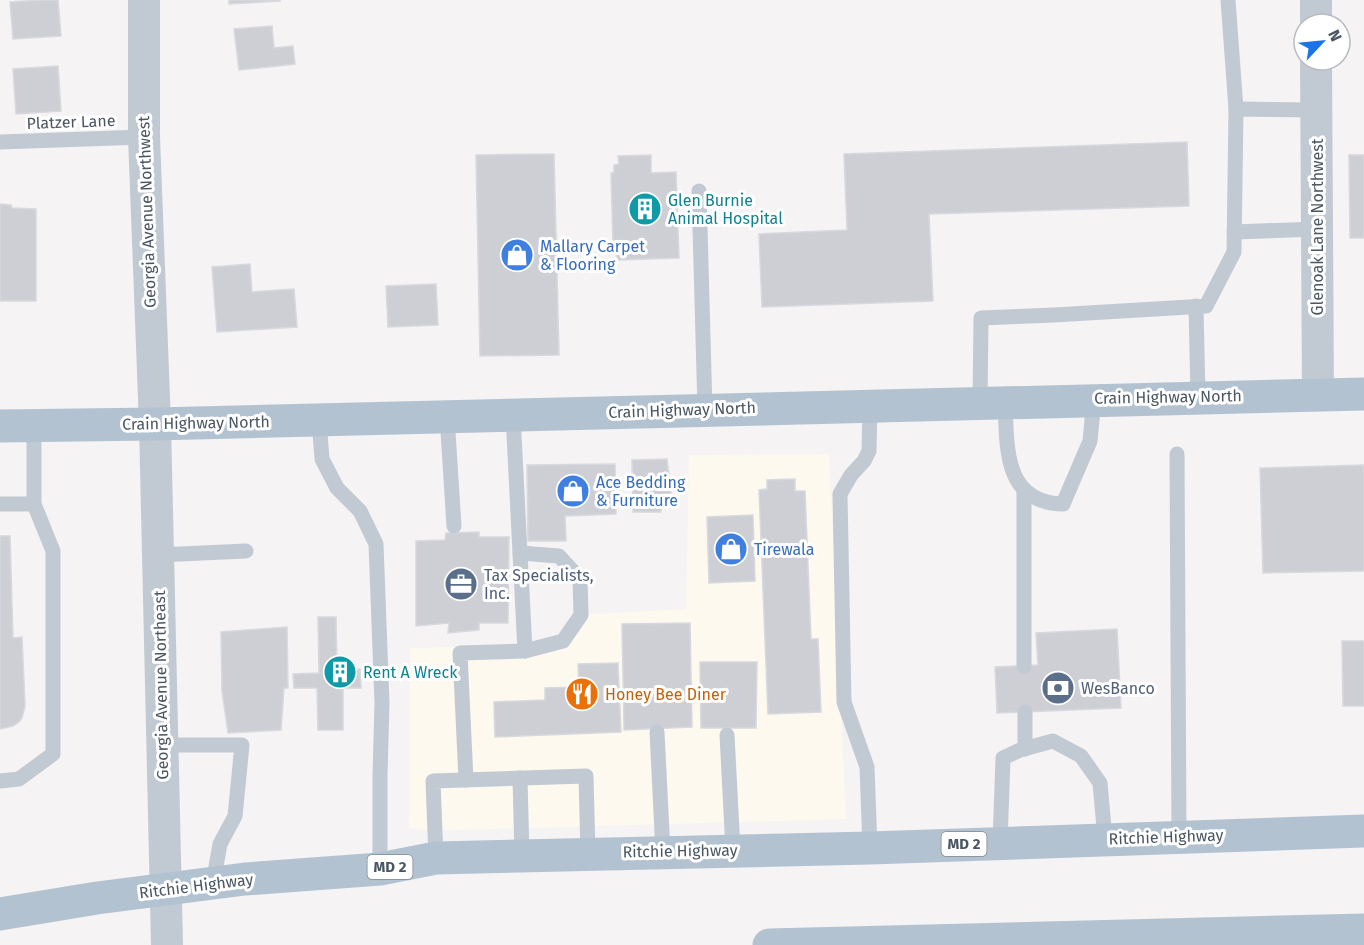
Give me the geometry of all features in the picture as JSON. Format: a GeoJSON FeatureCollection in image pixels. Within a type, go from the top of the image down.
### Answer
{"type":"FeatureCollection","features":[{"type":"Feature","properties":{"kind":"main road","name":"Crain Highway North"},"geometry":{"type":"LineString","coordinates":[[0,426],[447,417],[1364,393]]}},
{"type":"Feature","properties":{"kind":"main road","name":"Ritchie Highway"},"geometry":{"type":"LineString","coordinates":[[0,914],[97,898],[213,883],[381,869],[436,858],[870,848],[1364,831]]}},
{"type":"Feature","properties":{"kind":"main road"},"geometry":{"type":"LineString","coordinates":[[769,945],[1312,938],[1364,930]]}},
{"type":"Feature","properties":{"kind":"street","name":"Georgia Avenue Northwest"},"geometry":{"type":"LineString","coordinates":[[144,0],[144,138],[155,424]]}},
{"type":"Feature","properties":{"kind":"street","name":"Glenoak Lane Northwest"},"geometry":{"type":"LineString","coordinates":[[1316,72],[1318,394]]}},
{"type":"Feature","properties":{"kind":"street","name":"Georgia Avenue Northeast"},"geometry":{"type":"LineString","coordinates":[[155,424],[167,945]]}},
{"type":"Feature","properties":{"kind":"lane"},"geometry":{"type":"LineString","coordinates":[[1024,666],[1024,491],[1008,461],[992,402],[981,318],[1206,306],[1234,252],[1236,109],[1228,0]]}},
{"type":"Feature","properties":{"kind":"lane"},"geometry":{"type":"LineString","coordinates":[[1236,109],[1317,111]]}},
{"type":"Feature","properties":{"kind":"lane","name":"Platzer Lane"},"geometry":{"type":"LineString","coordinates":[[0,142],[144,138]]}},
{"type":"Feature","properties":{"kind":"lane"},"geometry":{"type":"LineString","coordinates":[[699,192],[705,410]]}},
{"type":"Feature","properties":{"kind":"lane"},"geometry":{"type":"LineString","coordinates":[[1234,232],[1317,229]]}},
{"type":"Feature","properties":{"kind":"lane"},"geometry":{"type":"LineString","coordinates":[[1196,306],[1198,397]]}},
{"type":"Feature","properties":{"kind":"lane"},"geometry":{"type":"LineString","coordinates":[[1024,491],[1046,503],[1063,504],[1090,441],[1094,399]]}},
{"type":"Feature","properties":{"kind":"lane"},"geometry":{"type":"LineString","coordinates":[[870,405],[869,451],[840,494],[844,702],[867,767],[870,848]]}},
{"type":"Feature","properties":{"kind":"lane"},"geometry":{"type":"LineString","coordinates":[[513,415],[525,651]]}},
{"type":"Feature","properties":{"kind":"lane"},"geometry":{"type":"LineString","coordinates":[[447,417],[454,526]]}},
{"type":"Feature","properties":{"kind":"lane"},"geometry":{"type":"LineString","coordinates":[[319,420],[322,459],[337,488],[360,511],[376,544],[382,703],[381,869]]}},
{"type":"Feature","properties":{"kind":"lane"},"geometry":{"type":"LineString","coordinates":[[0,781],[19,779],[53,754],[53,551],[34,504],[34,426]]}},
{"type":"Feature","properties":{"kind":"lane"},"geometry":{"type":"LineString","coordinates":[[1177,454],[1179,837]]}},
{"type":"Feature","properties":{"kind":"lane"},"geometry":{"type":"LineString","coordinates":[[0,504],[34,504]]}},
{"type":"Feature","properties":{"kind":"lane"},"geometry":{"type":"LineString","coordinates":[[159,555],[246,551]]}},
{"type":"Feature","properties":{"kind":"lane"},"geometry":{"type":"LineString","coordinates":[[466,780],[460,653],[525,651],[563,641],[581,615],[580,579],[560,556],[520,553]]}},
{"type":"Feature","properties":{"kind":"lane"},"geometry":{"type":"LineString","coordinates":[[1025,712],[1025,749]]}},
{"type":"Feature","properties":{"kind":"lane"},"geometry":{"type":"LineString","coordinates":[[657,732],[663,852]]}},
{"type":"Feature","properties":{"kind":"lane"},"geometry":{"type":"LineString","coordinates":[[727,735],[733,850]]}},
{"type":"Feature","properties":{"kind":"lane"},"geometry":{"type":"LineString","coordinates":[[1000,843],[1003,758],[1053,741],[1081,756],[1100,783],[1105,839]]}},
{"type":"Feature","properties":{"kind":"lane"},"geometry":{"type":"LineString","coordinates":[[161,745],[242,745],[235,816],[220,844],[213,883]]}},
{"type":"Feature","properties":{"kind":"lane"},"geometry":{"type":"LineString","coordinates":[[436,858],[433,781],[586,776],[588,854]]}},
{"type":"Feature","properties":{"kind":"lane"},"geometry":{"type":"LineString","coordinates":[[520,778],[522,855]]}},
{"type":"Feature","properties":{"kind":"lane"},"geometry":{"type":"LineString","coordinates":[[1364,930],[1364,945]]}},
{"type":"Feature","properties":{"kind":"shaded area"},"geometry":{"type":"Polygon","coordinates":[[[829,454],[846,819],[427,831],[409,828],[410,648],[570,644],[572,615],[686,609],[689,455],[829,454]]]}},
{"type":"Feature","properties":{"kind":"building"},"geometry":{"type":"Polygon","coordinates":[[[58,0],[61,36],[13,39],[10,2],[58,0]]]}},
{"type":"Feature","properties":{"kind":"building"},"geometry":{"type":"Polygon","coordinates":[[[229,0],[280,0],[280,1],[229,4],[229,0]]]}},
{"type":"Feature","properties":{"kind":"building"},"geometry":{"type":"Polygon","coordinates":[[[272,26],[274,48],[293,46],[295,64],[239,70],[234,29],[272,26]]]}},
{"type":"Feature","properties":{"kind":"building"},"geometry":{"type":"Polygon","coordinates":[[[58,66],[61,111],[16,114],[13,69],[58,66]]]}},
{"type":"Feature","properties":{"kind":"building"},"geometry":{"type":"Polygon","coordinates":[[[1187,142],[1189,206],[929,214],[933,301],[762,307],[759,234],[847,230],[844,154],[1187,142]]]}},
{"type":"Feature","properties":{"kind":"building","name":"Mallary Carpet & Flooring"},"geometry":{"type":"Polygon","coordinates":[[[554,154],[559,355],[480,356],[476,155],[554,154]]]}},
{"type":"Feature","properties":{"kind":"building","name":"Glen Burnie Animal Hospital"},"geometry":{"type":"Polygon","coordinates":[[[651,155],[651,173],[676,172],[679,258],[617,260],[616,244],[613,244],[611,173],[614,173],[614,165],[619,164],[618,156],[651,155]]]}},
{"type":"Feature","properties":{"kind":"building"},"geometry":{"type":"Polygon","coordinates":[[[1349,155],[1364,155],[1364,238],[1350,238],[1349,155]]]}},
{"type":"Feature","properties":{"kind":"building"},"geometry":{"type":"Polygon","coordinates":[[[0,204],[11,205],[12,208],[36,209],[36,301],[0,301],[0,204]]]}},
{"type":"Feature","properties":{"kind":"building"},"geometry":{"type":"Polygon","coordinates":[[[250,264],[252,292],[294,289],[297,327],[217,332],[212,267],[250,264]]]}},
{"type":"Feature","properties":{"kind":"building"},"geometry":{"type":"Polygon","coordinates":[[[436,284],[438,325],[388,327],[386,286],[436,284]]]}},
{"type":"Feature","properties":{"kind":"building"},"geometry":{"type":"Polygon","coordinates":[[[667,459],[671,494],[661,494],[661,512],[633,512],[632,460],[667,459]]]}},
{"type":"Feature","properties":{"kind":"building"},"geometry":{"type":"Polygon","coordinates":[[[615,464],[616,514],[565,516],[566,541],[528,541],[527,465],[615,464]]]}},
{"type":"Feature","properties":{"kind":"building"},"geometry":{"type":"Polygon","coordinates":[[[1364,465],[1364,571],[1263,573],[1260,468],[1364,465]]]}},
{"type":"Feature","properties":{"kind":"building"},"geometry":{"type":"Polygon","coordinates":[[[795,479],[795,491],[805,491],[811,639],[818,639],[821,712],[768,714],[759,490],[767,489],[767,480],[795,479]]]}},
{"type":"Feature","properties":{"kind":"building","name":"Tirewala"},"geometry":{"type":"Polygon","coordinates":[[[753,515],[755,581],[709,583],[707,517],[753,515]]]}},
{"type":"Feature","properties":{"kind":"building"},"geometry":{"type":"Polygon","coordinates":[[[479,532],[479,537],[509,537],[508,623],[479,623],[479,630],[448,633],[449,623],[416,626],[416,541],[445,540],[446,533],[479,532]]]}},
{"type":"Feature","properties":{"kind":"building"},"geometry":{"type":"Polygon","coordinates":[[[0,536],[10,536],[13,638],[22,637],[25,706],[19,722],[0,729],[0,536]]]}},
{"type":"Feature","properties":{"kind":"building","name":"Rent A Wreck"},"geometry":{"type":"Polygon","coordinates":[[[318,617],[336,617],[337,670],[360,669],[361,688],[343,688],[343,730],[318,730],[317,688],[294,688],[293,674],[319,673],[318,617]]]}},
{"type":"Feature","properties":{"kind":"building"},"geometry":{"type":"Polygon","coordinates":[[[690,623],[692,727],[624,730],[622,624],[690,623]]]}},
{"type":"Feature","properties":{"kind":"building"},"geometry":{"type":"Polygon","coordinates":[[[287,627],[288,688],[284,688],[281,730],[228,733],[222,691],[221,632],[287,627]]]}},
{"type":"Feature","properties":{"kind":"building","name":"WesBanco"},"geometry":{"type":"Polygon","coordinates":[[[1117,629],[1121,708],[997,713],[995,667],[1038,665],[1036,633],[1117,629]]]}},
{"type":"Feature","properties":{"kind":"building"},"geometry":{"type":"Polygon","coordinates":[[[1342,641],[1364,641],[1364,706],[1343,706],[1342,641]]]}},
{"type":"Feature","properties":{"kind":"building"},"geometry":{"type":"Polygon","coordinates":[[[700,662],[757,662],[756,728],[701,728],[700,662]]]}},
{"type":"Feature","properties":{"kind":"building","name":"Honey Bee Diner"},"geometry":{"type":"Polygon","coordinates":[[[618,663],[621,732],[495,737],[494,702],[545,700],[545,688],[579,687],[578,664],[618,663]]]}},
{"type":"Feature","properties":{"kind":"place","name":"Glen Burnie Animal Hospital"},"geometry":{"type":"Point","coordinates":[645,209]}},
{"type":"Feature","properties":{"kind":"place","name":"Mallary Carpet & Flooring"},"geometry":{"type":"Point","coordinates":[517,255]}},
{"type":"Feature","properties":{"kind":"place","name":"Ace Bedding & Furniture"},"geometry":{"type":"Point","coordinates":[573,491]}},
{"type":"Feature","properties":{"kind":"place","name":"Tirewala"},"geometry":{"type":"Point","coordinates":[731,549]}},
{"type":"Feature","properties":{"kind":"place","name":"Tax Specialists, Inc."},"geometry":{"type":"Point","coordinates":[461,584]}},
{"type":"Feature","properties":{"kind":"place","name":"Rent A Wreck"},"geometry":{"type":"Point","coordinates":[340,672]}},
{"type":"Feature","properties":{"kind":"place","name":"WesBanco"},"geometry":{"type":"Point","coordinates":[1058,688]}},
{"type":"Feature","properties":{"kind":"place","name":"Honey Bee Diner"},"geometry":{"type":"Point","coordinates":[582,694]}}]}
